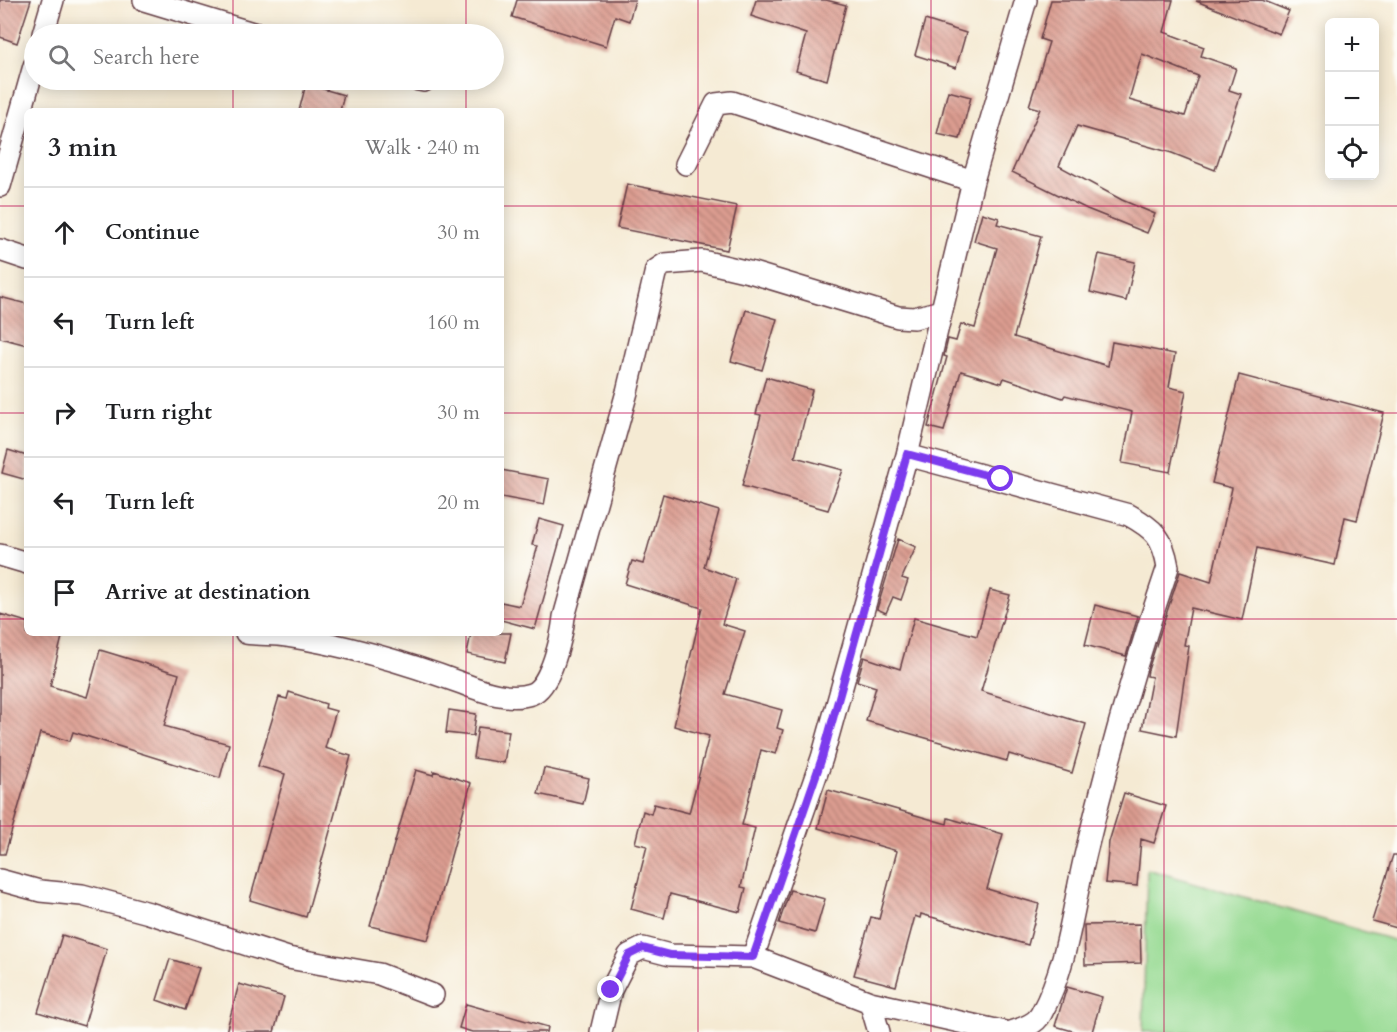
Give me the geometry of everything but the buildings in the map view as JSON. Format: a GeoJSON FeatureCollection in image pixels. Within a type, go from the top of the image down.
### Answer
{"type":"FeatureCollection","features":[{"type":"Feature","properties":{"kind":"street"},"geometry":{"type":"LineString","coordinates":[[47,24],[53,0]]}},
{"type":"Feature","properties":{"kind":"street"},"geometry":{"type":"LineString","coordinates":[[144,0],[225,24]]}},
{"type":"Feature","properties":{"kind":"street"},"geometry":{"type":"LineString","coordinates":[[753,957],[822,758],[907,454],[973,181],[1026,0]]}},
{"type":"Feature","properties":{"kind":"street"},"geometry":{"type":"LineString","coordinates":[[0,186],[27,90]]}},
{"type":"Feature","properties":{"kind":"street"},"geometry":{"type":"LineString","coordinates":[[686,164],[716,104],[732,102],[973,181]]}},
{"type":"Feature","properties":{"kind":"street"},"geometry":{"type":"LineString","coordinates":[[0,250],[24,258]]}},
{"type":"Feature","properties":{"kind":"street"},"geometry":{"type":"LineString","coordinates":[[286,636],[406,663],[483,691],[507,696],[531,694],[546,681],[563,632],[564,617],[627,392],[656,270],[665,264],[702,261],[753,273],[898,317],[914,318],[941,312]]}},
{"type":"Feature","properties":{"kind":"street"},"geometry":{"type":"LineString","coordinates":[[907,454],[1129,515],[1153,528],[1163,545],[1167,558],[1168,567],[1144,636],[1108,765],[1057,977],[1040,1017],[1022,1029],[1011,1032]]}},
{"type":"Feature","properties":{"kind":"street"},"geometry":{"type":"LineString","coordinates":[[0,555],[24,562]]}},
{"type":"Feature","properties":{"kind":"street"},"geometry":{"type":"LineString","coordinates":[[0,880],[40,891],[82,895],[149,913],[288,958],[379,974],[433,995]]}},
{"type":"Feature","properties":{"kind":"street"},"geometry":{"type":"LineString","coordinates":[[601,1032],[611,990],[629,955],[643,948],[670,955],[753,957],[870,1002],[1005,1032]]}},
{"type":"Feature","properties":{"kind":"street"},"geometry":{"type":"LineString","coordinates":[[870,1002],[879,1032]]}},
{"type":"Feature","properties":{"kind":"green space"},"geometry":{"type":"Polygon","coordinates":[[[1147,869],[1397,941],[1397,1032],[1143,1032],[1147,869]]]}},
{"type":"Feature","properties":{"kind":"route"},"geometry":{"type":"LineString","coordinates":[[611,990],[629,955],[643,948],[670,955],[753,957],[822,758],[907,454],[1001,479]]}}]}
